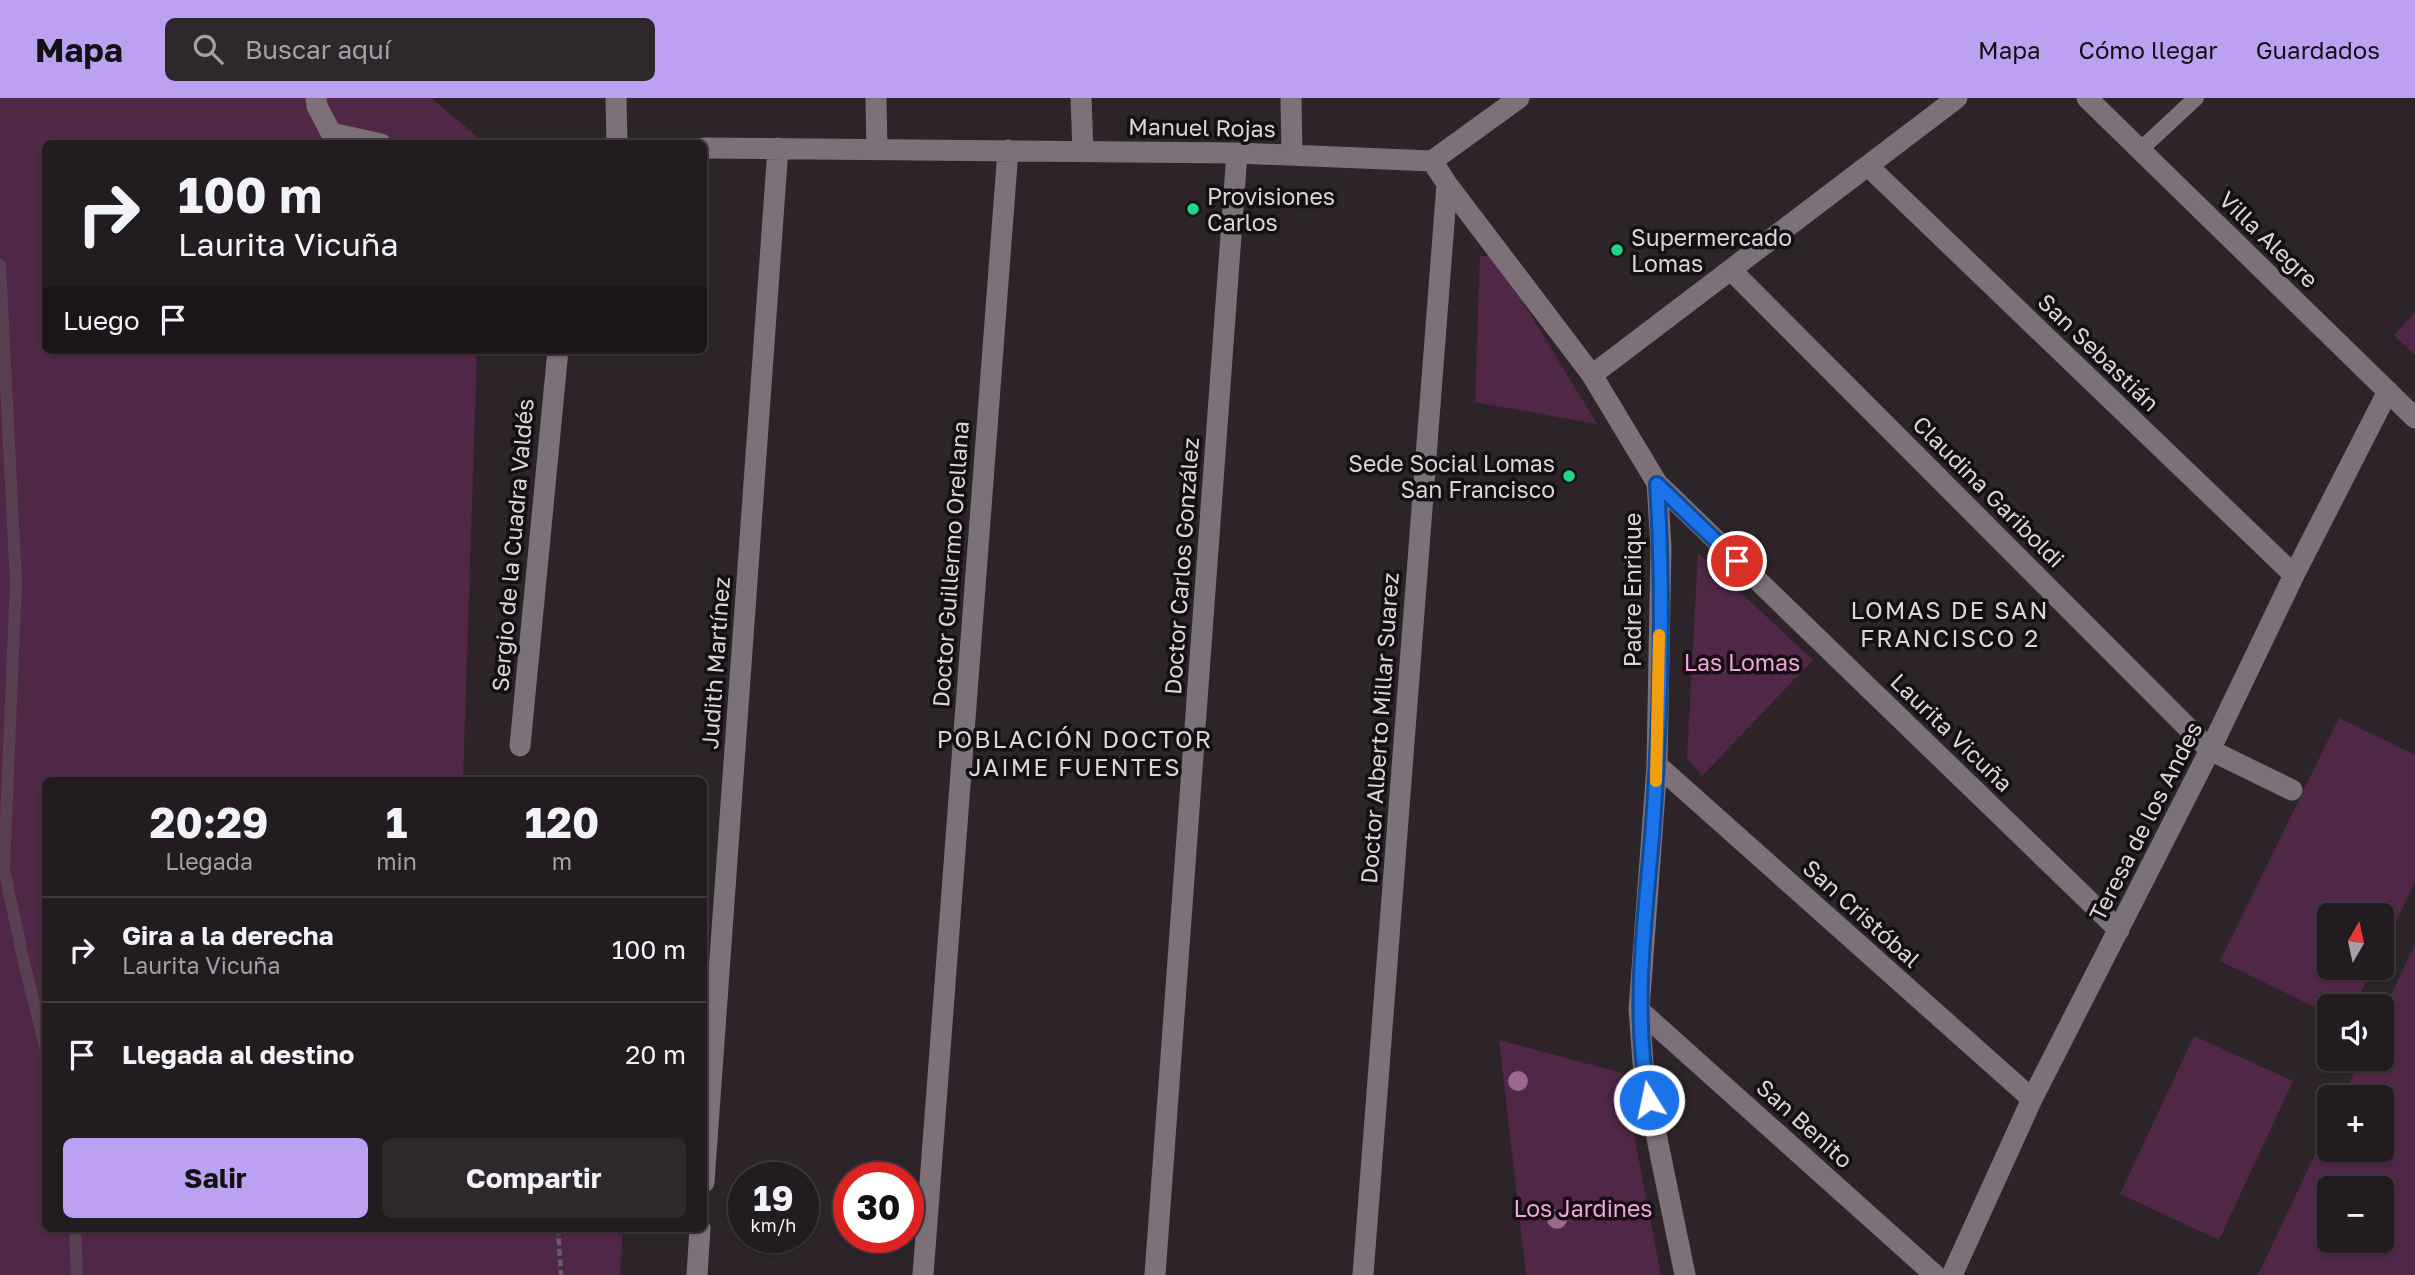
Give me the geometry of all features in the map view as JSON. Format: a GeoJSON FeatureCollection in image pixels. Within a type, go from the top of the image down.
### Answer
{"type":"FeatureCollection","features":[{"type":"Feature","properties":{"kind":"street"},"geometry":{"type":"LineString","coordinates":[[316,98],[331,133],[362,140]]}},
{"type":"Feature","properties":{"kind":"street"},"geometry":{"type":"LineString","coordinates":[[616,98],[617,140]]}},
{"type":"Feature","properties":{"kind":"street"},"geometry":{"type":"LineString","coordinates":[[876,98],[877,149]]}},
{"type":"Feature","properties":{"kind":"street"},"geometry":{"type":"LineString","coordinates":[[1081,98],[1083,151]]}},
{"type":"Feature","properties":{"kind":"street"},"geometry":{"type":"LineString","coordinates":[[1291,98],[1292,154]]}},
{"type":"Feature","properties":{"kind":"street"},"geometry":{"type":"LineString","coordinates":[[1519,98],[1432,161],[1592,375],[1957,98]]}},
{"type":"Feature","properties":{"kind":"street","name":"Villa Alegre"},"geometry":{"type":"LineString","coordinates":[[2087,98],[2415,418]]}},
{"type":"Feature","properties":{"kind":"street","name":"Manuel Rojas"},"geometry":{"type":"LineString","coordinates":[[707,148],[1237,153],[1432,161]]}},
{"type":"Feature","properties":{"kind":"street","name":"Judith Martínez"},"geometry":{"type":"LineString","coordinates":[[707,1140],[778,148]]}},
{"type":"Feature","properties":{"kind":"street","name":"Doctor Guillermo Orellana"},"geometry":{"type":"LineString","coordinates":[[923,1275],[1009,150]]}},
{"type":"Feature","properties":{"kind":"street","name":"Doctor Carlos González"},"geometry":{"type":"LineString","coordinates":[[1155,1275],[1237,153]]}},
{"type":"Feature","properties":{"kind":"street","name":"San Sebastián"},"geometry":{"type":"LineString","coordinates":[[1868,166],[2294,575]]}},
{"type":"Feature","properties":{"kind":"street","name":"Doctor Alberto Millar Suarez"},"geometry":{"type":"LineString","coordinates":[[1363,1275],[1447,184]]}},
{"type":"Feature","properties":{"kind":"street","name":"Claudina Gariboldi"},"geometry":{"type":"LineString","coordinates":[[1731,270],[2210,750],[2292,790]]}},
{"type":"Feature","properties":{"kind":"street","name":"Sergio de la Cuadra Valdés"},"geometry":{"type":"LineString","coordinates":[[520,746],[558,354]]}},
{"type":"Feature","properties":{"kind":"street","name":"Padre Enrique"},"geometry":{"type":"LineString","coordinates":[[1592,375],[1657,484],[1661,546],[1657,765],[1639,1010],[1644,1074],[1685,1275]]}},
{"type":"Feature","properties":{"kind":"street","name":"Teresa de los Andes"},"geometry":{"type":"LineString","coordinates":[[1952,1275],[2032,1099],[2210,750],[2294,575],[2388,391]]}},
{"type":"Feature","properties":{"kind":"street","name":"Laurita Vicuña"},"geometry":{"type":"LineString","coordinates":[[1657,484],[2119,930]]}},
{"type":"Feature","properties":{"kind":"street","name":"San Cristóbal"},"geometry":{"type":"LineString","coordinates":[[1657,765],[2032,1099]]}},
{"type":"Feature","properties":{"kind":"street","name":"San Benito"},"geometry":{"type":"LineString","coordinates":[[1639,1010],[1935,1275]]}},
{"type":"Feature","properties":{"kind":"street"},"geometry":{"type":"LineString","coordinates":[[697,1275],[700,1232]]}},
{"type":"Feature","properties":{"kind":"lane"},"geometry":{"type":"LineString","coordinates":[[2140,149],[2196,98]]}},
{"type":"Feature","properties":{"kind":"path"},"geometry":{"type":"LineString","coordinates":[[558,1232],[561,1275]]}},
{"type":"Feature","properties":{"kind":"green space"},"geometry":{"type":"Polygon","coordinates":[[[0,98],[431,98],[482,140],[42,140],[42,354],[477,354],[463,777],[42,777],[42,1232],[623,1232],[620,1275],[0,1275],[0,98]]]}},
{"type":"Feature","properties":{"kind":"green space"},"geometry":{"type":"Polygon","coordinates":[[[1480,256],[1495,256],[1597,424],[1475,402],[1480,256]]]}},
{"type":"Feature","properties":{"kind":"green space"},"geometry":{"type":"Polygon","coordinates":[[[2415,312],[2415,355],[2394,335],[2415,312]]]}},
{"type":"Feature","properties":{"kind":"green space","name":"Las Lomas"},"geometry":{"type":"Polygon","coordinates":[[[1698,553],[1813,660],[1702,776],[1687,758],[1698,553]]]}},
{"type":"Feature","properties":{"kind":"green space"},"geometry":{"type":"Polygon","coordinates":[[[2339,718],[2415,755],[2415,882],[2394,925],[2394,903],[2317,903],[2317,980],[2367,980],[2360,994],[2317,994],[2317,1008],[2220,961],[2339,718]]]}},
{"type":"Feature","properties":{"kind":"green space"},"geometry":{"type":"Polygon","coordinates":[[[2415,944],[2415,1275],[2258,1275],[2317,1150],[2317,1162],[2394,1162],[2394,1085],[2348,1085],[2355,1071],[2394,1071],[2394,994],[2391,994],[2415,944]]]}},
{"type":"Feature","properties":{"kind":"green space"},"geometry":{"type":"Polygon","coordinates":[[[2194,1036],[2293,1081],[2219,1240],[2120,1194],[2194,1036]]]}},
{"type":"Feature","properties":{"kind":"green space","name":"Los Jardines"},"geometry":{"type":"Polygon","coordinates":[[[1499,1040],[1622,1073],[1661,1275],[1526,1275],[1499,1040]]]}},
{"type":"Feature","properties":{"kind":"waterway"},"geometry":{"type":"LineString","coordinates":[[0,265],[16,583],[4,869],[42,1033]]}},
{"type":"Feature","properties":{"kind":"waterway"},"geometry":{"type":"LineString","coordinates":[[75,1232],[77,1275]]}},
{"type":"Feature","properties":{"kind":"slow traffic"},"geometry":{"type":"LineString","coordinates":[[1656,781],[1659,635]]}},
{"type":"Feature","properties":{"kind":"place","name":"Provisiones Carlos"},"geometry":{"type":"Point","coordinates":[1193,209]}},
{"type":"Feature","properties":{"kind":"place","name":"Supermercado Lomas"},"geometry":{"type":"Point","coordinates":[1617,250]}},
{"type":"Feature","properties":{"kind":"place","name":"Sede Social Lomas San Francisco"},"geometry":{"type":"Point","coordinates":[1569,476]}},
{"type":"Feature","properties":{"kind":"district","name":"LOMAS DE SAN FRANCISCO 2"},"geometry":{"type":"Point","coordinates":[1950,623]}},
{"type":"Feature","properties":{"kind":"district","name":"POBLACIÓN DOCTOR JAIME FUENTES"},"geometry":{"type":"Point","coordinates":[1075,752]}},
{"type":"Feature","properties":{"kind":"route"},"geometry":{"type":"LineString","coordinates":[[1649,1100],[1639,1010],[1657,765],[1661,546],[1657,484],[1737,561]]}}]}
